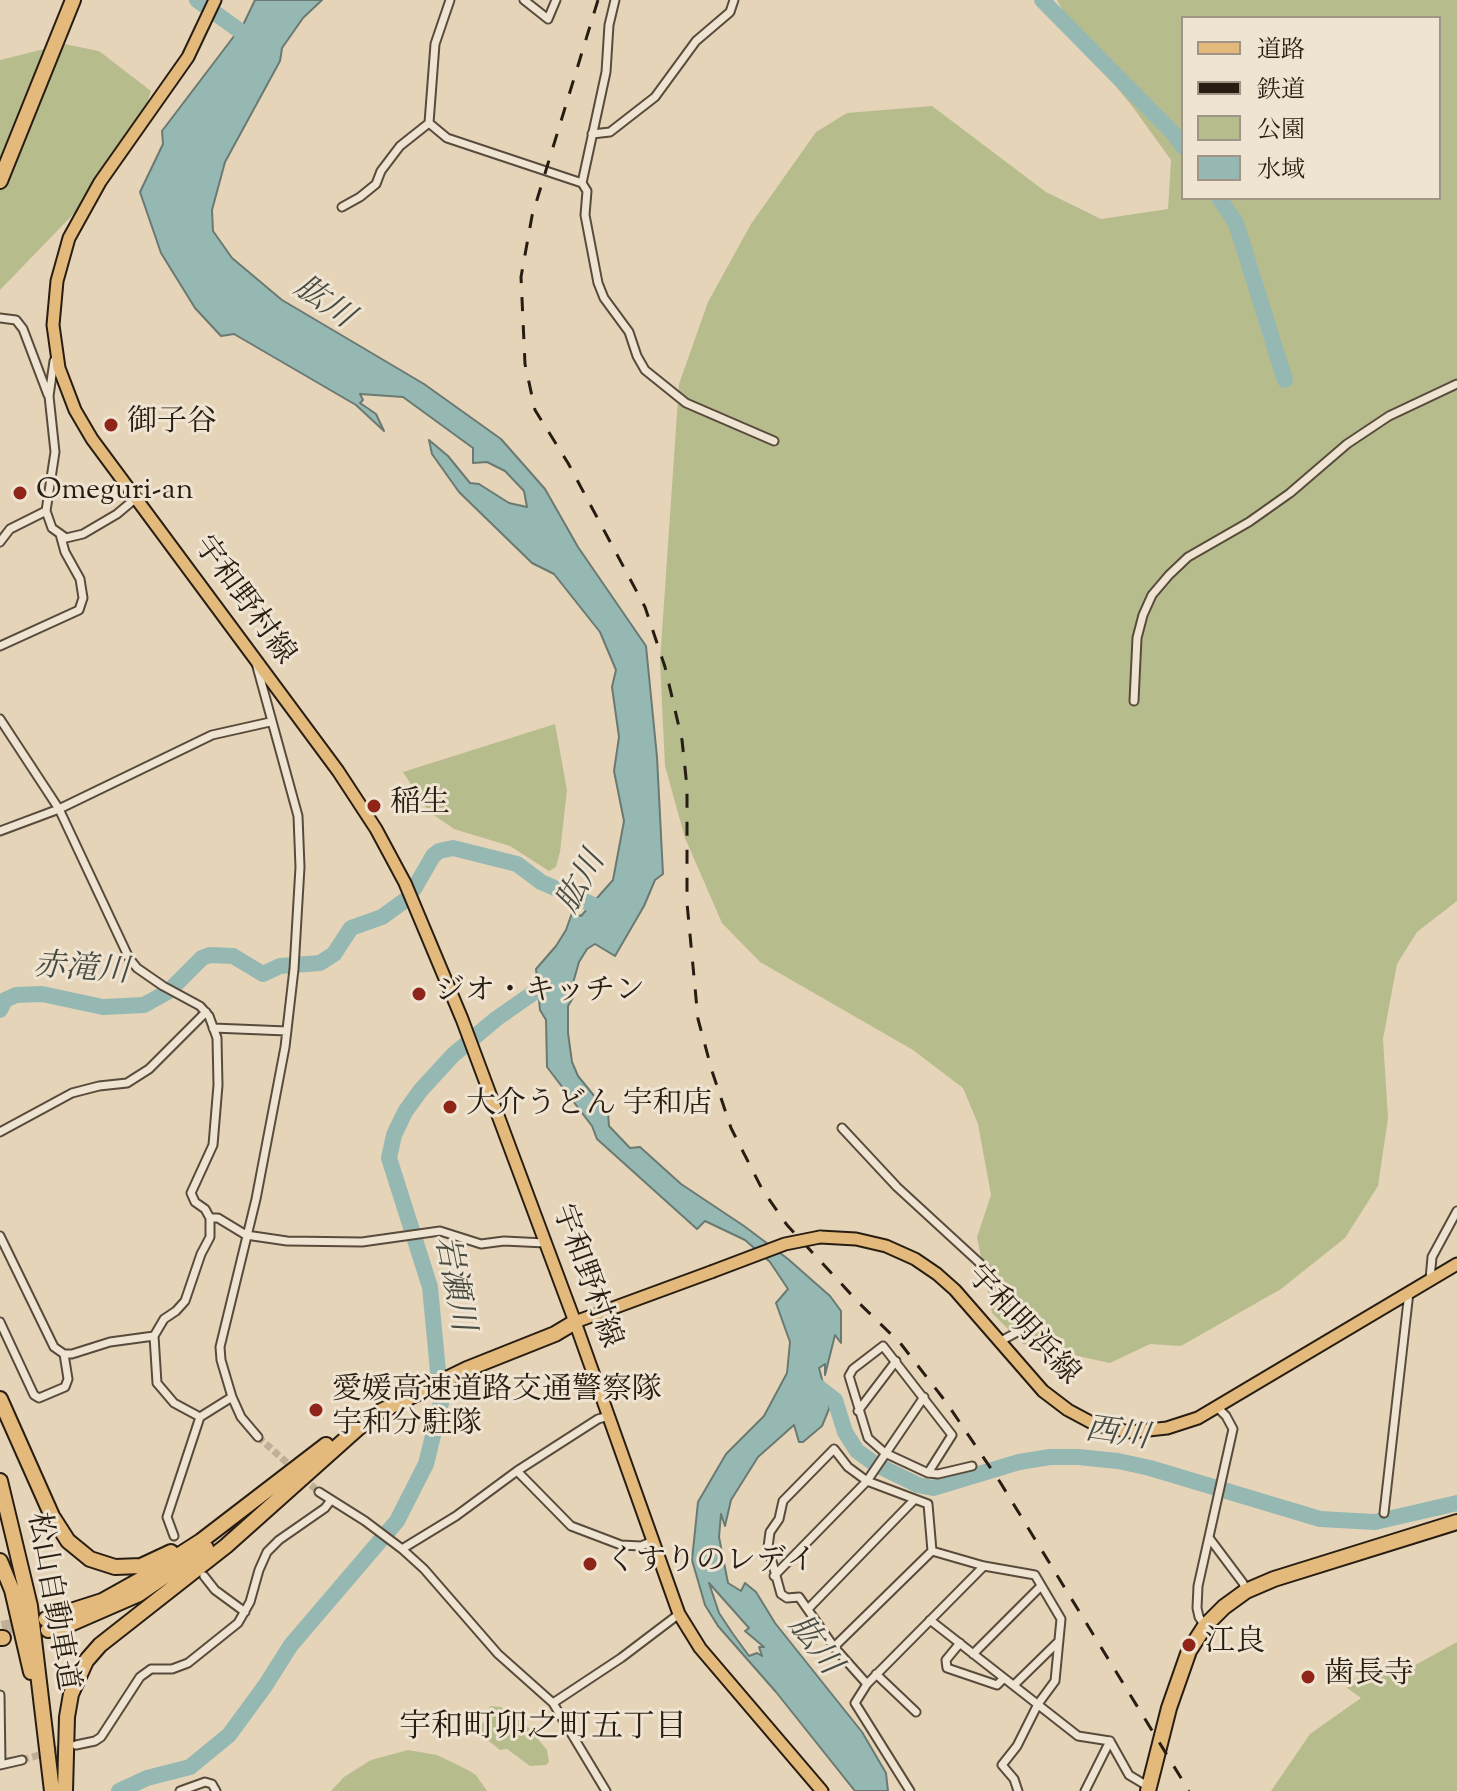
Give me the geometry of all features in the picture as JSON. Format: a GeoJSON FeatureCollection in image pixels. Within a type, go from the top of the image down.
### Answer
{"type":"FeatureCollection","features":[{"type":"Feature","properties":{"kind":"highway"},"geometry":{"type":"LineString","coordinates":[[0,181],[73,0]]}},
{"type":"Feature","properties":{"kind":"highway"},"geometry":{"type":"LineString","coordinates":[[0,1399],[52,1516],[68,1541],[90,1559],[115,1567],[141,1566],[175,1550],[390,1404],[466,1365],[555,1334],[575,1322]]}},
{"type":"Feature","properties":{"kind":"highway"},"geometry":{"type":"LineString","coordinates":[[65,1791],[67,1717],[71,1694],[86,1661],[123,1624],[226,1546],[320,1461],[390,1404]]}},
{"type":"Feature","properties":{"kind":"highway"},"geometry":{"type":"LineString","coordinates":[[266,1489],[201,1541],[145,1577],[102,1601],[47,1625],[70,1624],[139,1594],[222,1537],[320,1461]]}},
{"type":"Feature","properties":{"kind":"highway","name":"松山自動車道"},"geometry":{"type":"LineString","coordinates":[[0,1481],[30,1606],[48,1785]]}},
{"type":"Feature","properties":{"kind":"highway"},"geometry":{"type":"LineString","coordinates":[[1148,1789],[1177,1681],[1189,1651],[1205,1626],[1224,1607],[1246,1591],[1287,1575],[1457,1522]]}},
{"type":"Feature","properties":{"kind":"highway"},"geometry":{"type":"LineString","coordinates":[[0,1561],[12,1590],[45,1732]]}},
{"type":"Feature","properties":{"kind":"main road","name":"宇和野村線"},"geometry":{"type":"LineString","coordinates":[[215,0],[188,57],[78,217],[57,281],[53,325],[59,368],[75,410],[92,439],[338,771],[376,829],[405,883],[462,1019],[679,1614],[700,1648],[822,1791]]}},
{"type":"Feature","properties":{"kind":"main road","name":"宇和明浜線"},"geometry":{"type":"LineString","coordinates":[[575,1322],[785,1244],[820,1237],[856,1239],[886,1246],[915,1259],[937,1274],[955,1290],[1043,1391],[1068,1410],[1096,1425],[1130,1432],[1167,1428],[1198,1418],[1457,1264]]}},
{"type":"Feature","properties":{"kind":"street"},"geometry":{"type":"LineString","coordinates":[[342,207],[376,184],[381,171],[400,146],[429,123],[435,44],[450,0]]}},
{"type":"Feature","properties":{"kind":"street"},"geometry":{"type":"LineString","coordinates":[[524,0],[548,19],[556,0]]}},
{"type":"Feature","properties":{"kind":"street"},"geometry":{"type":"LineString","coordinates":[[582,183],[606,72],[609,25],[615,0]]}},
{"type":"Feature","properties":{"kind":"street"},"geometry":{"type":"LineString","coordinates":[[592,134],[610,132],[655,97],[696,41],[730,12],[734,0]]}},
{"type":"Feature","properties":{"kind":"street"},"geometry":{"type":"LineString","coordinates":[[429,123],[447,138],[582,183],[587,191],[585,215],[598,283],[604,298],[629,332],[645,370],[686,403],[774,441]]}},
{"type":"Feature","properties":{"kind":"street"},"geometry":{"type":"LineString","coordinates":[[0,318],[16,320],[23,329],[49,396],[55,452],[46,511],[52,528],[66,538],[83,534],[117,514],[136,498]]}},
{"type":"Feature","properties":{"kind":"street"},"geometry":{"type":"LineString","coordinates":[[49,396],[57,351]]}},
{"type":"Feature","properties":{"kind":"street"},"geometry":{"type":"LineString","coordinates":[[1134,701],[1137,638],[1143,615],[1152,595],[1169,575],[1188,557],[1249,522],[1290,493],[1347,444],[1389,416],[1457,384]]}},
{"type":"Feature","properties":{"kind":"street"},"geometry":{"type":"LineString","coordinates":[[0,542],[10,529],[46,511]]}},
{"type":"Feature","properties":{"kind":"street"},"geometry":{"type":"LineString","coordinates":[[0,646],[79,610],[83,598],[80,579],[65,552],[60,534]]}},
{"type":"Feature","properties":{"kind":"street"},"geometry":{"type":"LineString","coordinates":[[255,660],[298,816],[300,867],[287,1031],[261,1172],[220,1347],[232,1397],[241,1417],[258,1437]]}},
{"type":"Feature","properties":{"kind":"street"},"geometry":{"type":"LineString","coordinates":[[0,719],[59,809],[129,958],[137,968],[206,1012],[213,1028],[218,1050],[213,1145],[191,1193],[210,1218],[210,1237],[185,1301],[164,1319],[154,1336],[157,1383],[174,1403],[200,1417]]}},
{"type":"Feature","properties":{"kind":"street"},"geometry":{"type":"LineString","coordinates":[[0,831],[59,809],[212,735],[270,722]]}},
{"type":"Feature","properties":{"kind":"street"},"geometry":{"type":"LineString","coordinates":[[0,1132],[72,1093],[127,1083],[149,1069],[206,1012]]}},
{"type":"Feature","properties":{"kind":"street"},"geometry":{"type":"LineString","coordinates":[[213,1028],[287,1031]]}},
{"type":"Feature","properties":{"kind":"street"},"geometry":{"type":"LineString","coordinates":[[842,1128],[897,1187],[984,1267],[1015,1304],[1021,1330],[999,1342]]}},
{"type":"Feature","properties":{"kind":"street"},"geometry":{"type":"LineString","coordinates":[[1430,1279],[1432,1257],[1457,1211]]}},
{"type":"Feature","properties":{"kind":"street"},"geometry":{"type":"LineString","coordinates":[[210,1218],[218,1218],[246,1235],[287,1241],[362,1242],[436,1232],[481,1244],[504,1241],[545,1243]]}},
{"type":"Feature","properties":{"kind":"street"},"geometry":{"type":"LineString","coordinates":[[0,1236],[54,1347],[64,1354],[110,1342],[154,1336]]}},
{"type":"Feature","properties":{"kind":"street"},"geometry":{"type":"LineString","coordinates":[[1384,1513],[1409,1292]]}},
{"type":"Feature","properties":{"kind":"street"},"geometry":{"type":"LineString","coordinates":[[0,1322],[34,1395],[39,1398],[65,1387],[68,1379],[64,1354]]}},
{"type":"Feature","properties":{"kind":"street"},"geometry":{"type":"LineString","coordinates":[[928,1473],[952,1435],[883,1346],[853,1369],[849,1376],[868,1438],[883,1457],[928,1473],[938,1474],[972,1466]]}},
{"type":"Feature","properties":{"kind":"street"},"geometry":{"type":"LineString","coordinates":[[858,1411],[896,1361]]}},
{"type":"Feature","properties":{"kind":"street"},"geometry":{"type":"LineString","coordinates":[[174,1536],[167,1517],[200,1417],[232,1397]]}},
{"type":"Feature","properties":{"kind":"street"},"geometry":{"type":"LineString","coordinates":[[774,1576],[867,1481],[924,1397]]}},
{"type":"Feature","properties":{"kind":"street"},"geometry":{"type":"LineString","coordinates":[[1205,1626],[1197,1608],[1198,1586],[1233,1429],[1217,1407]]}},
{"type":"Feature","properties":{"kind":"street"},"geometry":{"type":"LineString","coordinates":[[399,1546],[456,1516],[517,1471],[598,1419],[609,1416]]}},
{"type":"Feature","properties":{"kind":"street"},"geometry":{"type":"LineString","coordinates":[[867,1684],[834,1647],[799,1597],[787,1598],[781,1594],[768,1547],[770,1532],[779,1519],[783,1501],[834,1449],[848,1467],[867,1481],[928,1504],[932,1551]]}},
{"type":"Feature","properties":{"kind":"street"},"geometry":{"type":"LineString","coordinates":[[517,1471],[571,1526],[621,1545],[641,1546],[653,1541]]}},
{"type":"Feature","properties":{"kind":"street"},"geometry":{"type":"LineString","coordinates":[[319,1492],[399,1546],[424,1569],[498,1654],[553,1703],[606,1791]]}},
{"type":"Feature","properties":{"kind":"street"},"geometry":{"type":"LineString","coordinates":[[76,1745],[101,1737],[140,1677],[151,1669],[172,1669],[188,1663],[238,1623],[267,1552],[325,1508],[331,1500]]}},
{"type":"Feature","properties":{"kind":"street"},"geometry":{"type":"LineString","coordinates":[[808,1609],[914,1500]]}},
{"type":"Feature","properties":{"kind":"street"},"geometry":{"type":"LineString","coordinates":[[1210,1539],[1246,1591]]}},
{"type":"Feature","properties":{"kind":"street"},"geometry":{"type":"LineString","coordinates":[[932,1551],[984,1566],[1035,1575],[1061,1619],[1055,1681],[1038,1704],[1017,1746],[1002,1765],[1014,1779],[1018,1791]]}},
{"type":"Feature","properties":{"kind":"street"},"geometry":{"type":"LineString","coordinates":[[834,1647],[932,1551]]}},
{"type":"Feature","properties":{"kind":"street"},"geometry":{"type":"LineString","coordinates":[[910,1791],[855,1703],[876,1674],[984,1566]]}},
{"type":"Feature","properties":{"kind":"street"},"geometry":{"type":"LineString","coordinates":[[204,1576],[215,1590],[245,1612]]}},
{"type":"Feature","properties":{"kind":"street"},"geometry":{"type":"LineString","coordinates":[[973,1654],[1041,1586]]}},
{"type":"Feature","properties":{"kind":"street"},"geometry":{"type":"LineString","coordinates":[[553,1703],[621,1658],[679,1614]]}},
{"type":"Feature","properties":{"kind":"street"},"geometry":{"type":"LineString","coordinates":[[930,1620],[1078,1736],[1110,1741]]}},
{"type":"Feature","properties":{"kind":"street"},"geometry":{"type":"LineString","coordinates":[[1014,1685],[1059,1641]]}},
{"type":"Feature","properties":{"kind":"street"},"geometry":{"type":"LineString","coordinates":[[960,1643],[946,1660],[947,1668],[997,1685],[1004,1678]]}},
{"type":"Feature","properties":{"kind":"street"},"geometry":{"type":"LineString","coordinates":[[876,1674],[916,1712]]}},
{"type":"Feature","properties":{"kind":"street"},"geometry":{"type":"LineString","coordinates":[[0,1695],[0,1764],[22,1760]]}},
{"type":"Feature","properties":{"kind":"street"},"geometry":{"type":"LineString","coordinates":[[1110,1741],[1129,1775],[1148,1789]]}},
{"type":"Feature","properties":{"kind":"street"},"geometry":{"type":"LineString","coordinates":[[1085,1791],[1110,1741]]}},
{"type":"Feature","properties":{"kind":"street"},"geometry":{"type":"LineString","coordinates":[[180,1791],[205,1782],[212,1784],[216,1791]]}},
{"type":"Feature","properties":{"kind":"green space"},"geometry":{"type":"Polygon","coordinates":[[[1057,0],[1457,0],[1457,901],[1417,932],[1397,964],[1383,1039],[1388,1118],[1378,1186],[1345,1238],[1281,1289],[1181,1346],[1150,1344],[1110,1363],[1023,1344],[992,1313],[977,1237],[991,1195],[978,1124],[963,1088],[913,1050],[760,962],[722,923],[685,838],[665,766],[660,661],[679,384],[708,302],[751,224],[816,132],[847,113],[932,106],[1046,192],[1101,219],[1168,209],[1171,160],[1080,43],[1057,0]]]}},
{"type":"Feature","properties":{"kind":"green space"},"geometry":{"type":"Polygon","coordinates":[[[64,44],[99,51],[151,91],[136,136],[86,201],[0,290],[0,60],[64,44]]]}},
{"type":"Feature","properties":{"kind":"green space"},"geometry":{"type":"Polygon","coordinates":[[[555,724],[567,790],[560,852],[556,867],[549,871],[510,846],[454,829],[428,811],[403,772],[555,724]]]}},
{"type":"Feature","properties":{"kind":"green space"},"geometry":{"type":"Polygon","coordinates":[[[1457,1642],[1457,1791],[1271,1791],[1310,1734],[1361,1698],[1347,1688],[1351,1679],[1377,1677],[1410,1668],[1457,1642]]]}},
{"type":"Feature","properties":{"kind":"green space"},"geometry":{"type":"Polygon","coordinates":[[[490,1706],[501,1707],[529,1728],[547,1750],[549,1762],[546,1765],[530,1766],[507,1749],[500,1750],[475,1730],[483,1723],[490,1706]]]}},
{"type":"Feature","properties":{"kind":"green space"},"geometry":{"type":"Polygon","coordinates":[[[408,1750],[437,1755],[468,1770],[476,1775],[487,1791],[331,1791],[344,1777],[371,1760],[408,1750]]]}},
{"type":"Feature","properties":{"kind":"water"},"geometry":{"type":"Polygon","coordinates":[[[255,0],[322,0],[303,18],[282,48],[280,61],[225,162],[212,210],[213,231],[232,258],[282,300],[424,384],[501,439],[545,489],[578,547],[646,646],[657,757],[663,874],[655,880],[615,956],[595,944],[587,949],[579,962],[573,983],[574,996],[568,1006],[572,1062],[578,1076],[608,1113],[609,1126],[630,1148],[640,1147],[681,1184],[788,1259],[830,1296],[841,1311],[841,1343],[835,1335],[825,1375],[825,1364],[819,1368],[824,1387],[831,1394],[822,1426],[799,1442],[794,1425],[758,1457],[731,1500],[725,1526],[721,1514],[719,1537],[728,1583],[741,1591],[745,1583],[756,1592],[775,1623],[862,1732],[886,1773],[888,1791],[855,1791],[776,1692],[718,1626],[705,1605],[692,1560],[698,1502],[726,1454],[764,1416],[787,1373],[790,1342],[776,1303],[788,1289],[770,1262],[745,1240],[705,1221],[697,1229],[597,1139],[592,1126],[547,1067],[546,1020],[540,1010],[536,969],[556,946],[572,913],[581,916],[613,880],[624,821],[614,771],[619,737],[612,687],[616,670],[600,632],[554,574],[532,563],[459,492],[432,454],[429,440],[448,456],[470,483],[479,484],[509,503],[527,507],[524,491],[505,471],[487,462],[473,463],[473,448],[403,397],[360,394],[363,400],[360,403],[376,414],[384,431],[356,405],[234,334],[221,336],[195,308],[161,253],[140,192],[163,144],[162,131],[244,23],[255,0]],[[709,1583],[719,1613],[733,1634],[749,1656],[757,1653],[762,1656],[759,1647],[764,1647],[745,1631],[749,1628],[709,1583]]]}},
{"type":"Feature","properties":{"kind":"waterway"},"geometry":{"type":"LineString","coordinates":[[197,0],[254,41]]}},
{"type":"Feature","properties":{"kind":"waterway"},"geometry":{"type":"LineString","coordinates":[[1042,0],[1181,144]]}},
{"type":"Feature","properties":{"kind":"waterway"},"geometry":{"type":"LineString","coordinates":[[1220,200],[1236,223],[1285,380]]}},
{"type":"Feature","properties":{"kind":"waterway","name":"赤滝川"},"geometry":{"type":"LineString","coordinates":[[414,889],[433,856],[439,851],[453,848],[517,864],[541,882],[605,910]]}},
{"type":"Feature","properties":{"kind":"waterway","name":"赤滝川"},"geometry":{"type":"LineString","coordinates":[[0,1010],[5,1000],[16,995],[42,994],[103,1007],[144,1005],[169,991],[202,958],[210,955],[233,956],[263,974],[280,966],[320,963],[334,954],[351,928],[382,917],[404,901]]}},
{"type":"Feature","properties":{"kind":"waterway","name":"岩瀬川"},"geometry":{"type":"LineString","coordinates":[[119,1791],[147,1778],[190,1767],[229,1735],[291,1645],[397,1521],[426,1464],[441,1403],[430,1287],[389,1158],[394,1135],[420,1091],[453,1055],[496,1019],[556,977]]}},
{"type":"Feature","properties":{"kind":"waterway","name":"西川"},"geometry":{"type":"LineString","coordinates":[[817,1386],[835,1400],[845,1432],[857,1451],[875,1464],[918,1485],[933,1488],[1019,1462],[1078,1457],[1150,1468],[1320,1519],[1375,1522],[1457,1503]]}},
{"type":"Feature","properties":{"kind":"tunnel"},"geometry":{"type":"LineString","coordinates":[[258,1437],[294,1469]]}},
{"type":"Feature","properties":{"kind":"tunnel"},"geometry":{"type":"LineString","coordinates":[[303,1478],[319,1492]]}},
{"type":"Feature","properties":{"kind":"tunnel"},"geometry":{"type":"LineString","coordinates":[[2,1628],[29,1623]]}},
{"type":"Feature","properties":{"kind":"tunnel"},"geometry":{"type":"LineString","coordinates":[[22,1760],[66,1747]]}},
{"type":"Feature","properties":{"kind":"railway"},"geometry":{"type":"LineString","coordinates":[[598,0],[532,216],[521,277],[525,364],[535,410],[568,463],[645,607],[665,667],[682,740],[687,787],[687,903],[698,1019],[712,1071],[731,1128],[762,1189],[787,1225],[901,1344],[946,1402],[1000,1482],[1189,1791]]}},
{"type":"Feature","properties":{"kind":"place","name":"御子谷"},"geometry":{"type":"Point","coordinates":[111,425]}},
{"type":"Feature","properties":{"kind":"place","name":"Omeguri-an"},"geometry":{"type":"Point","coordinates":[20,493]}},
{"type":"Feature","properties":{"kind":"place","name":"稲生"},"geometry":{"type":"Point","coordinates":[374,806]}},
{"type":"Feature","properties":{"kind":"place","name":"ジオ・キッチン"},"geometry":{"type":"Point","coordinates":[419,994]}},
{"type":"Feature","properties":{"kind":"place","name":"大介うどん 宇和店"},"geometry":{"type":"Point","coordinates":[450,1107]}},
{"type":"Feature","properties":{"kind":"place","name":"愛媛高速道路交通警察隊 宇和分駐隊"},"geometry":{"type":"Point","coordinates":[316,1410]}},
{"type":"Feature","properties":{"kind":"place","name":"くすりのレデイ"},"geometry":{"type":"Point","coordinates":[590,1564]}},
{"type":"Feature","properties":{"kind":"place","name":"江良"},"geometry":{"type":"Point","coordinates":[1189,1645]}},
{"type":"Feature","properties":{"kind":"place","name":"歯長寺"},"geometry":{"type":"Point","coordinates":[1308,1677]}},
{"type":"Feature","properties":{"kind":"district","name":"宇和町卯之町五丁目"},"geometry":{"type":"Point","coordinates":[543,1731]}},
{"type":"Feature","properties":{"kind":"water label","name":"肱川"},"geometry":{"type":"Point","coordinates":[322,305]}},
{"type":"Feature","properties":{"kind":"water label","name":"肱川"},"geometry":{"type":"Point","coordinates":[584,884]}},
{"type":"Feature","properties":{"kind":"water label","name":"肱川"},"geometry":{"type":"Point","coordinates":[812,1647]}}]}
